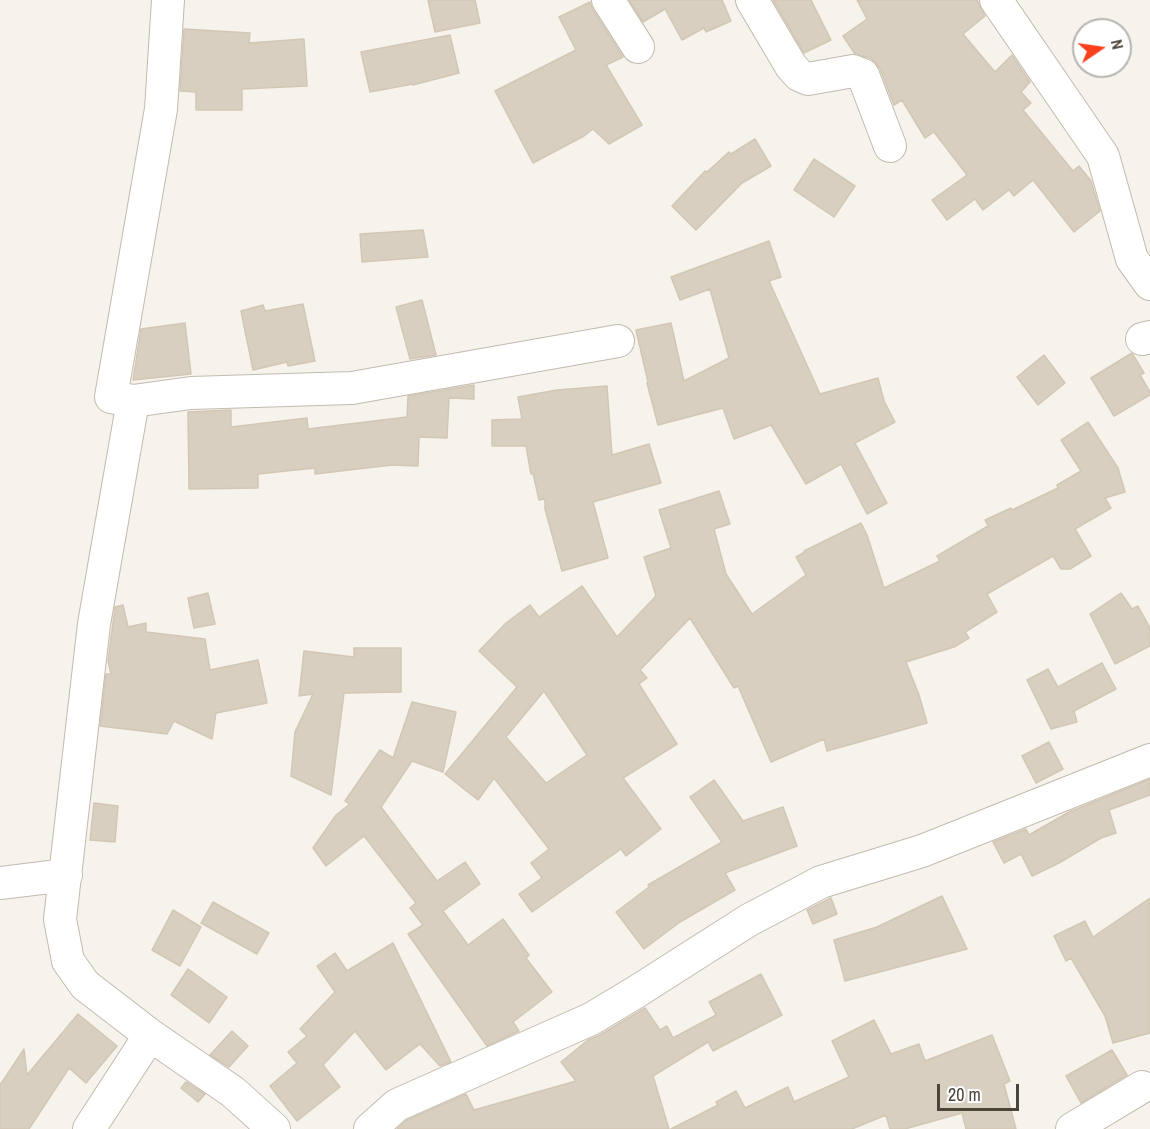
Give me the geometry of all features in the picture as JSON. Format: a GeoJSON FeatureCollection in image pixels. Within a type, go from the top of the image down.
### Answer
{"type":"FeatureCollection","features":[{"type":"Feature","properties":{"kind":"street"},"geometry":{"type":"LineString","coordinates":[[168,0],[160,109],[111,397],[132,401],[191,393],[352,388],[618,341]]}},
{"type":"Feature","properties":{"kind":"street"},"geometry":{"type":"LineString","coordinates":[[608,0],[638,47]]}},
{"type":"Feature","properties":{"kind":"street"},"geometry":{"type":"LineString","coordinates":[[752,0],[791,66],[799,75],[808,79],[853,71],[863,75],[890,146]]}},
{"type":"Feature","properties":{"kind":"street"},"geometry":{"type":"LineString","coordinates":[[996,0],[1103,156],[1132,259],[1150,284]]}},
{"type":"Feature","properties":{"kind":"street"},"geometry":{"type":"LineString","coordinates":[[132,401],[94,624],[60,919],[68,961],[85,985],[150,1035],[233,1092],[274,1129]]}},
{"type":"Feature","properties":{"kind":"street"},"geometry":{"type":"LineString","coordinates":[[370,1129],[397,1105],[591,1019],[749,920],[821,882],[922,851],[1150,760]]}},
{"type":"Feature","properties":{"kind":"street"},"geometry":{"type":"LineString","coordinates":[[0,884],[66,875]]}},
{"type":"Feature","properties":{"kind":"street"},"geometry":{"type":"LineString","coordinates":[[89,1129],[150,1035]]}},
{"type":"Feature","properties":{"kind":"street"},"geometry":{"type":"LineString","coordinates":[[1072,1129],[1142,1087]]}},
{"type":"Feature","properties":{"kind":"building"},"geometry":{"type":"Polygon","coordinates":[[[428,0],[475,0],[480,23],[435,32],[428,0]]]}},
{"type":"Feature","properties":{"kind":"building"},"geometry":{"type":"Polygon","coordinates":[[[629,0],[722,0],[731,21],[706,32],[704,28],[682,40],[665,9],[643,22],[629,0]]]}},
{"type":"Feature","properties":{"kind":"building"},"geometry":{"type":"Polygon","coordinates":[[[773,0],[811,0],[831,40],[804,53],[773,0]]]}},
{"type":"Feature","properties":{"kind":"building"},"geometry":{"type":"Polygon","coordinates":[[[857,0],[977,0],[985,16],[963,34],[995,72],[1012,55],[1030,82],[1021,92],[1031,103],[1023,110],[1073,171],[1079,166],[1091,181],[1100,211],[1074,232],[1033,180],[1014,196],[1009,190],[983,210],[975,199],[947,220],[932,200],[967,175],[934,132],[925,138],[902,100],[894,105],[876,63],[870,58],[855,54],[843,36],[867,19],[857,0]]]}},
{"type":"Feature","properties":{"kind":"building"},"geometry":{"type":"Polygon","coordinates":[[[590,2],[623,57],[606,65],[642,125],[609,144],[593,129],[533,163],[495,91],[576,50],[559,17],[590,2]]]}},
{"type":"Feature","properties":{"kind":"building"},"geometry":{"type":"Polygon","coordinates":[[[184,29],[250,33],[249,43],[304,39],[307,86],[242,89],[242,110],[196,110],[196,92],[180,91],[184,29]]]}},
{"type":"Feature","properties":{"kind":"building"},"geometry":{"type":"Polygon","coordinates":[[[450,35],[459,73],[413,85],[370,92],[361,52],[450,35]]]}},
{"type":"Feature","properties":{"kind":"building"},"geometry":{"type":"Polygon","coordinates":[[[755,139],[771,166],[742,183],[696,230],[672,206],[705,171],[707,172],[729,152],[731,154],[755,139]]]}},
{"type":"Feature","properties":{"kind":"building"},"geometry":{"type":"Polygon","coordinates":[[[814,159],[855,186],[834,217],[794,190],[814,159]]]}},
{"type":"Feature","properties":{"kind":"building"},"geometry":{"type":"Polygon","coordinates":[[[423,230],[428,257],[362,262],[360,234],[423,230]]]}},
{"type":"Feature","properties":{"kind":"building"},"geometry":{"type":"Polygon","coordinates":[[[769,241],[781,277],[769,281],[820,394],[878,378],[884,401],[895,422],[855,443],[887,503],[867,514],[841,464],[806,484],[771,425],[734,439],[723,408],[658,425],[636,330],[671,323],[684,381],[729,358],[710,289],[680,300],[671,277],[769,241]]]}},
{"type":"Feature","properties":{"kind":"building"},"geometry":{"type":"Polygon","coordinates":[[[422,300],[436,355],[410,359],[396,307],[422,300]]]}},
{"type":"Feature","properties":{"kind":"building"},"geometry":{"type":"Polygon","coordinates":[[[303,304],[315,361],[288,366],[287,362],[253,370],[241,311],[263,305],[265,311],[303,304]]]}},
{"type":"Feature","properties":{"kind":"building"},"geometry":{"type":"Polygon","coordinates":[[[185,323],[191,374],[133,380],[141,329],[185,323]]]}},
{"type":"Feature","properties":{"kind":"building"},"geometry":{"type":"Polygon","coordinates":[[[1132,353],[1144,373],[1140,375],[1150,395],[1114,416],[1091,378],[1132,353]]]}},
{"type":"Feature","properties":{"kind":"building"},"geometry":{"type":"Polygon","coordinates":[[[1044,355],[1065,383],[1038,405],[1017,377],[1044,355]]]}},
{"type":"Feature","properties":{"kind":"building"},"geometry":{"type":"Polygon","coordinates":[[[474,385],[474,399],[449,398],[447,438],[419,437],[418,466],[392,465],[315,474],[315,468],[258,474],[258,488],[189,489],[188,412],[231,410],[231,427],[307,418],[308,429],[407,417],[408,396],[474,385]]]}},
{"type":"Feature","properties":{"kind":"building"},"geometry":{"type":"Polygon","coordinates":[[[607,386],[612,455],[649,444],[661,483],[593,502],[608,558],[562,571],[545,509],[545,499],[539,500],[526,446],[492,446],[492,420],[522,419],[518,397],[557,390],[607,386]]]}},
{"type":"Feature","properties":{"kind":"building"},"geometry":{"type":"Polygon","coordinates":[[[1088,422],[1118,468],[1125,492],[1105,498],[1111,508],[1075,529],[1091,556],[1070,569],[1061,569],[1053,556],[987,594],[997,612],[965,632],[969,638],[954,647],[906,662],[927,723],[827,751],[824,739],[771,762],[738,686],[734,688],[690,618],[640,670],[647,678],[639,684],[677,744],[623,778],[661,829],[626,856],[621,849],[532,912],[519,894],[542,878],[531,863],[549,849],[494,778],[478,800],[445,774],[517,687],[479,651],[506,623],[530,605],[539,617],[582,586],[617,637],[656,596],[644,557],[671,548],[659,510],[719,491],[730,524],[714,529],[726,574],[752,614],[806,575],[796,557],[861,523],[884,588],[940,561],[937,556],[988,526],[985,520],[1058,488],[1057,485],[1081,471],[1061,440],[1088,422]],[[544,691],[506,737],[546,783],[587,755],[544,691]]]}},
{"type":"Feature","properties":{"kind":"building"},"geometry":{"type":"Polygon","coordinates":[[[208,593],[215,624],[194,628],[188,598],[208,593]]]}},
{"type":"Feature","properties":{"kind":"building"},"geometry":{"type":"Polygon","coordinates":[[[1121,593],[1132,609],[1138,606],[1150,628],[1150,646],[1115,664],[1090,614],[1121,593]]]}},
{"type":"Feature","properties":{"kind":"building"},"geometry":{"type":"Polygon","coordinates":[[[123,605],[128,627],[146,623],[146,632],[205,639],[210,670],[258,660],[267,703],[216,713],[212,739],[174,721],[167,734],[100,726],[106,674],[111,674],[108,661],[115,607],[123,605]]]}},
{"type":"Feature","properties":{"kind":"building"},"geometry":{"type":"Polygon","coordinates":[[[354,648],[401,648],[401,692],[344,693],[331,795],[291,776],[295,732],[313,694],[299,696],[304,651],[354,657],[354,648]]]}},
{"type":"Feature","properties":{"kind":"building"},"geometry":{"type":"Polygon","coordinates":[[[1102,663],[1116,689],[1074,711],[1077,722],[1051,729],[1027,680],[1048,669],[1058,687],[1102,663]]]}},
{"type":"Feature","properties":{"kind":"building"},"geometry":{"type":"Polygon","coordinates":[[[412,702],[456,712],[443,772],[412,761],[381,807],[437,881],[465,862],[480,884],[443,911],[468,945],[503,919],[529,955],[526,958],[552,992],[513,1022],[519,1031],[487,1046],[408,934],[423,925],[410,908],[416,903],[364,836],[326,866],[313,848],[336,815],[350,804],[345,801],[380,750],[393,758],[412,702]]]}},
{"type":"Feature","properties":{"kind":"building"},"geometry":{"type":"Polygon","coordinates":[[[1049,742],[1063,769],[1036,783],[1022,756],[1049,742]]]}},
{"type":"Feature","properties":{"kind":"building"},"geometry":{"type":"Polygon","coordinates":[[[1150,779],[1150,795],[1109,810],[1116,833],[1101,838],[1032,876],[1021,854],[1004,863],[993,842],[1026,829],[1029,835],[1069,812],[1150,779]]]}},
{"type":"Feature","properties":{"kind":"building"},"geometry":{"type":"Polygon","coordinates":[[[714,780],[743,821],[783,807],[797,846],[725,873],[735,890],[680,922],[644,949],[616,912],[649,887],[648,885],[722,842],[690,797],[714,780]]]}},
{"type":"Feature","properties":{"kind":"building"},"geometry":{"type":"Polygon","coordinates":[[[94,803],[118,806],[115,842],[90,840],[94,803]]]}},
{"type":"Feature","properties":{"kind":"building"},"geometry":{"type":"Polygon","coordinates":[[[942,896],[967,949],[845,981],[834,940],[877,927],[942,896]]]}},
{"type":"Feature","properties":{"kind":"building"},"geometry":{"type":"Polygon","coordinates":[[[831,898],[837,914],[813,924],[807,910],[831,898]]]}},
{"type":"Feature","properties":{"kind":"building"},"geometry":{"type":"Polygon","coordinates":[[[1150,898],[1150,1033],[1113,1043],[1105,1016],[1071,958],[1066,961],[1054,936],[1085,921],[1093,937],[1150,898]]]}},
{"type":"Feature","properties":{"kind":"building"},"geometry":{"type":"Polygon","coordinates":[[[213,902],[269,933],[257,954],[201,923],[213,902]]]}},
{"type":"Feature","properties":{"kind":"building"},"geometry":{"type":"Polygon","coordinates":[[[173,910],[201,927],[180,966],[152,950],[173,910]]]}},
{"type":"Feature","properties":{"kind":"building"},"geometry":{"type":"Polygon","coordinates":[[[393,943],[451,1062],[440,1066],[420,1044],[386,1070],[355,1031],[323,1065],[340,1087],[297,1121],[270,1086],[297,1063],[288,1052],[307,1036],[300,1029],[335,992],[317,966],[335,953],[347,971],[393,943]]]}},
{"type":"Feature","properties":{"kind":"building"},"geometry":{"type":"Polygon","coordinates":[[[188,969],[227,997],[209,1023],[171,995],[188,969]]]}},
{"type":"Feature","properties":{"kind":"building"},"geometry":{"type":"Polygon","coordinates":[[[761,974],[782,1015],[713,1051],[708,1042],[653,1076],[669,1129],[397,1129],[407,1120],[466,1094],[474,1110],[576,1081],[561,1062],[588,1040],[645,1008],[660,1030],[667,1026],[673,1038],[716,1015],[709,1002],[761,974]]]}},
{"type":"Feature","properties":{"kind":"building"},"geometry":{"type":"Polygon","coordinates":[[[78,1014],[117,1046],[86,1083],[69,1068],[29,1129],[0,1129],[0,1085],[24,1049],[27,1075],[78,1014]]]}},
{"type":"Feature","properties":{"kind":"building"},"geometry":{"type":"Polygon","coordinates":[[[874,1020],[891,1054],[919,1044],[925,1061],[992,1035],[1010,1081],[1004,1084],[1016,1129],[966,1129],[962,1113],[905,1129],[890,1129],[886,1115],[852,1129],[671,1129],[718,1105],[716,1102],[736,1091],[745,1108],[788,1087],[794,1102],[849,1077],[832,1041],[874,1020]]]}},
{"type":"Feature","properties":{"kind":"building"},"geometry":{"type":"Polygon","coordinates":[[[232,1031],[248,1046],[229,1067],[210,1055],[232,1031]]]}},
{"type":"Feature","properties":{"kind":"building"},"geometry":{"type":"Polygon","coordinates":[[[1112,1050],[1127,1075],[1081,1103],[1066,1076],[1112,1050]]]}},
{"type":"Feature","properties":{"kind":"building"},"geometry":{"type":"Polygon","coordinates":[[[186,1082],[205,1094],[198,1102],[181,1088],[186,1082]]]}}]}
